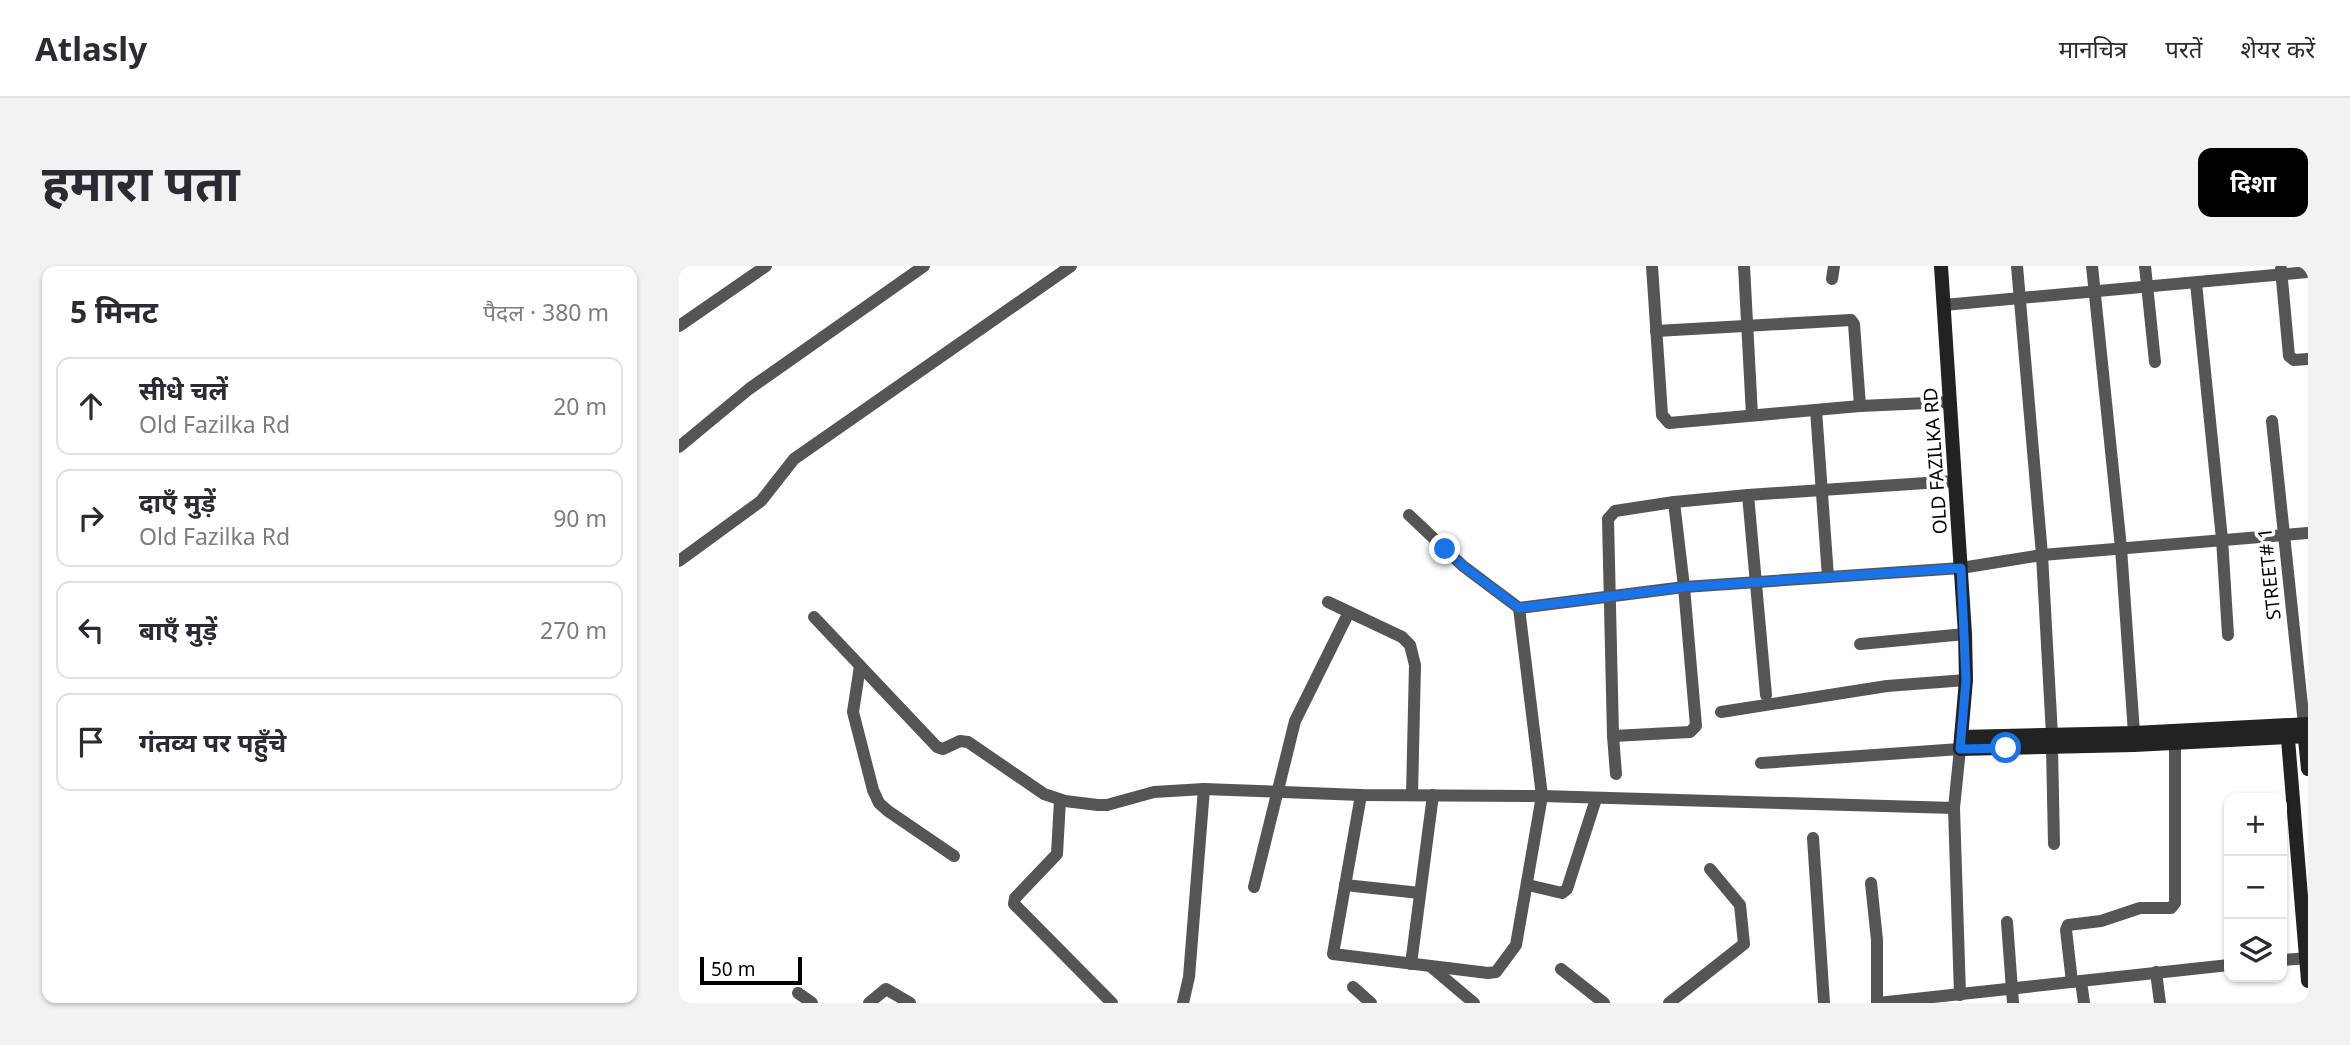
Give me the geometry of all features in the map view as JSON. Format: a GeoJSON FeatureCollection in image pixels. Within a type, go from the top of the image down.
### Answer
{"type":"FeatureCollection","features":[{"type":"Feature","properties":{"kind":"main road","name":"OLD FAZILKA RD"},"geometry":{"type":"LineString","coordinates":[[1941,266],[1965,634],[1966,680],[1960,743]]}},
{"type":"Feature","properties":{"kind":"main road"},"geometry":{"type":"LineString","coordinates":[[1960,743],[2306,730],[2308,769]]}},
{"type":"Feature","properties":{"kind":"main road"},"geometry":{"type":"LineString","coordinates":[[2124,737],[2175,743],[2288,731]]}},
{"type":"Feature","properties":{"kind":"main road"},"geometry":{"type":"LineString","coordinates":[[2288,731],[2308,981]]}},
{"type":"Feature","properties":{"kind":"street"},"geometry":{"type":"LineString","coordinates":[[679,326],[766,266]]}},
{"type":"Feature","properties":{"kind":"street"},"geometry":{"type":"LineString","coordinates":[[679,447],[749,389],[924,266]]}},
{"type":"Feature","properties":{"kind":"street"},"geometry":{"type":"LineString","coordinates":[[679,561],[761,501],[794,459],[1071,266]]}},
{"type":"Feature","properties":{"kind":"street"},"geometry":{"type":"LineString","coordinates":[[1652,266],[1664,420],[1673,423],[1860,406],[1950,402]]}},
{"type":"Feature","properties":{"kind":"street"},"geometry":{"type":"LineString","coordinates":[[1744,266],[1752,415]]}},
{"type":"Feature","properties":{"kind":"street"},"geometry":{"type":"LineString","coordinates":[[2017,266],[2042,555],[2052,741],[2054,844]]}},
{"type":"Feature","properties":{"kind":"street"},"geometry":{"type":"LineString","coordinates":[[2092,266],[2121,548],[2124,737]]}},
{"type":"Feature","properties":{"kind":"street"},"geometry":{"type":"LineString","coordinates":[[2145,266],[2155,362]]}},
{"type":"Feature","properties":{"kind":"street"},"geometry":{"type":"LineString","coordinates":[[1944,305],[2196,283],[2281,270],[2308,272]]}},
{"type":"Feature","properties":{"kind":"street"},"geometry":{"type":"LineString","coordinates":[[2281,270],[2289,356],[2294,360],[2308,359]]}},
{"type":"Feature","properties":{"kind":"street"},"geometry":{"type":"LineString","coordinates":[[2196,283],[2222,539],[2228,635]]}},
{"type":"Feature","properties":{"kind":"street"},"geometry":{"type":"LineString","coordinates":[[1655,331],[1851,320],[1854,324],[1860,406]]}},
{"type":"Feature","properties":{"kind":"street"},"geometry":{"type":"LineString","coordinates":[[1816,410],[1828,577]]}},
{"type":"Feature","properties":{"kind":"street","name":"STREET# 1"},"geometry":{"type":"LineString","coordinates":[[2272,421],[2306,730]]}},
{"type":"Feature","properties":{"kind":"street"},"geometry":{"type":"LineString","coordinates":[[1616,774],[1613,736],[1610,514],[1674,502],[1955,481]]}},
{"type":"Feature","properties":{"kind":"street"},"geometry":{"type":"LineString","coordinates":[[1748,495],[1766,695]]}},
{"type":"Feature","properties":{"kind":"street"},"geometry":{"type":"LineString","coordinates":[[1613,736],[1690,732],[1696,726],[1685,587],[1674,502]]}},
{"type":"Feature","properties":{"kind":"street"},"geometry":{"type":"LineString","coordinates":[[1409,515],[1463,566],[1519,608],[1685,587],[1961,568],[2042,555],[2308,533]]}},
{"type":"Feature","properties":{"kind":"street"},"geometry":{"type":"LineString","coordinates":[[1328,602],[1402,637],[1410,645],[1413,653],[1412,795]]}},
{"type":"Feature","properties":{"kind":"street"},"geometry":{"type":"LineString","coordinates":[[1361,795],[1333,954],[1496,972],[1516,946],[1542,796],[1519,608]]}},
{"type":"Feature","properties":{"kind":"street"},"geometry":{"type":"LineString","coordinates":[[1254,887],[1301,708],[1349,612]]}},
{"type":"Feature","properties":{"kind":"street"},"geometry":{"type":"LineString","coordinates":[[814,617],[937,747],[943,749],[960,741],[968,742],[1044,794],[1060,800],[1107,805],[1154,792],[1204,789],[1954,808]]}},
{"type":"Feature","properties":{"kind":"street"},"geometry":{"type":"LineString","coordinates":[[1860,644],[1965,634]]}},
{"type":"Feature","properties":{"kind":"street"},"geometry":{"type":"LineString","coordinates":[[860,666],[853,712],[873,790],[879,803],[954,856]]}},
{"type":"Feature","properties":{"kind":"street"},"geometry":{"type":"LineString","coordinates":[[1721,712],[1887,686],[1966,680]]}},
{"type":"Feature","properties":{"kind":"street"},"geometry":{"type":"LineString","coordinates":[[1761,763],[1960,743],[1954,808],[1960,995]]}},
{"type":"Feature","properties":{"kind":"street"},"geometry":{"type":"LineString","coordinates":[[2084,1003],[2066,930],[2068,925],[2101,921],[2140,908],[2171,908],[2175,903],[2175,743]]}},
{"type":"Feature","properties":{"kind":"street"},"geometry":{"type":"LineString","coordinates":[[1183,1003],[1189,977],[1204,789]]}},
{"type":"Feature","properties":{"kind":"street"},"geometry":{"type":"LineString","coordinates":[[1411,964],[1433,795]]}},
{"type":"Feature","properties":{"kind":"street"},"geometry":{"type":"LineString","coordinates":[[1528,885],[1562,893],[1567,889],[1596,799]]}},
{"type":"Feature","properties":{"kind":"street"},"geometry":{"type":"LineString","coordinates":[[1060,800],[1057,853],[1015,898],[1014,904],[1112,1003]]}},
{"type":"Feature","properties":{"kind":"street"},"geometry":{"type":"LineString","coordinates":[[1813,838],[1824,1003]]}},
{"type":"Feature","properties":{"kind":"street"},"geometry":{"type":"LineString","coordinates":[[1669,1003],[1744,944],[1740,905],[1710,869]]}},
{"type":"Feature","properties":{"kind":"street"},"geometry":{"type":"LineString","coordinates":[[1871,883],[1877,940],[1877,1003],[1927,1000],[2224,965]]}},
{"type":"Feature","properties":{"kind":"street"},"geometry":{"type":"LineString","coordinates":[[1345,885],[1420,893]]}},
{"type":"Feature","properties":{"kind":"street"},"geometry":{"type":"LineString","coordinates":[[2007,922],[2013,1003]]}},
{"type":"Feature","properties":{"kind":"street"},"geometry":{"type":"LineString","coordinates":[[2287,960],[2307,958]]}},
{"type":"Feature","properties":{"kind":"street"},"geometry":{"type":"LineString","coordinates":[[1429,966],[1474,1003]]}},
{"type":"Feature","properties":{"kind":"street"},"geometry":{"type":"LineString","coordinates":[[1561,969],[1604,1003]]}},
{"type":"Feature","properties":{"kind":"street"},"geometry":{"type":"LineString","coordinates":[[2156,972],[2159,1003]]}},
{"type":"Feature","properties":{"kind":"street"},"geometry":{"type":"LineString","coordinates":[[1353,987],[1371,1003]]}},
{"type":"Feature","properties":{"kind":"street"},"geometry":{"type":"LineString","coordinates":[[869,1003],[886,989],[910,1003]]}},
{"type":"Feature","properties":{"kind":"street"},"geometry":{"type":"LineString","coordinates":[[798,993],[812,1003]]}},
{"type":"Feature","properties":{"kind":"route"},"geometry":{"type":"LineString","coordinates":[[1445,549],[1519,608],[1685,587],[1961,568],[1966,680],[1960,749],[2006,748]]}}]}
